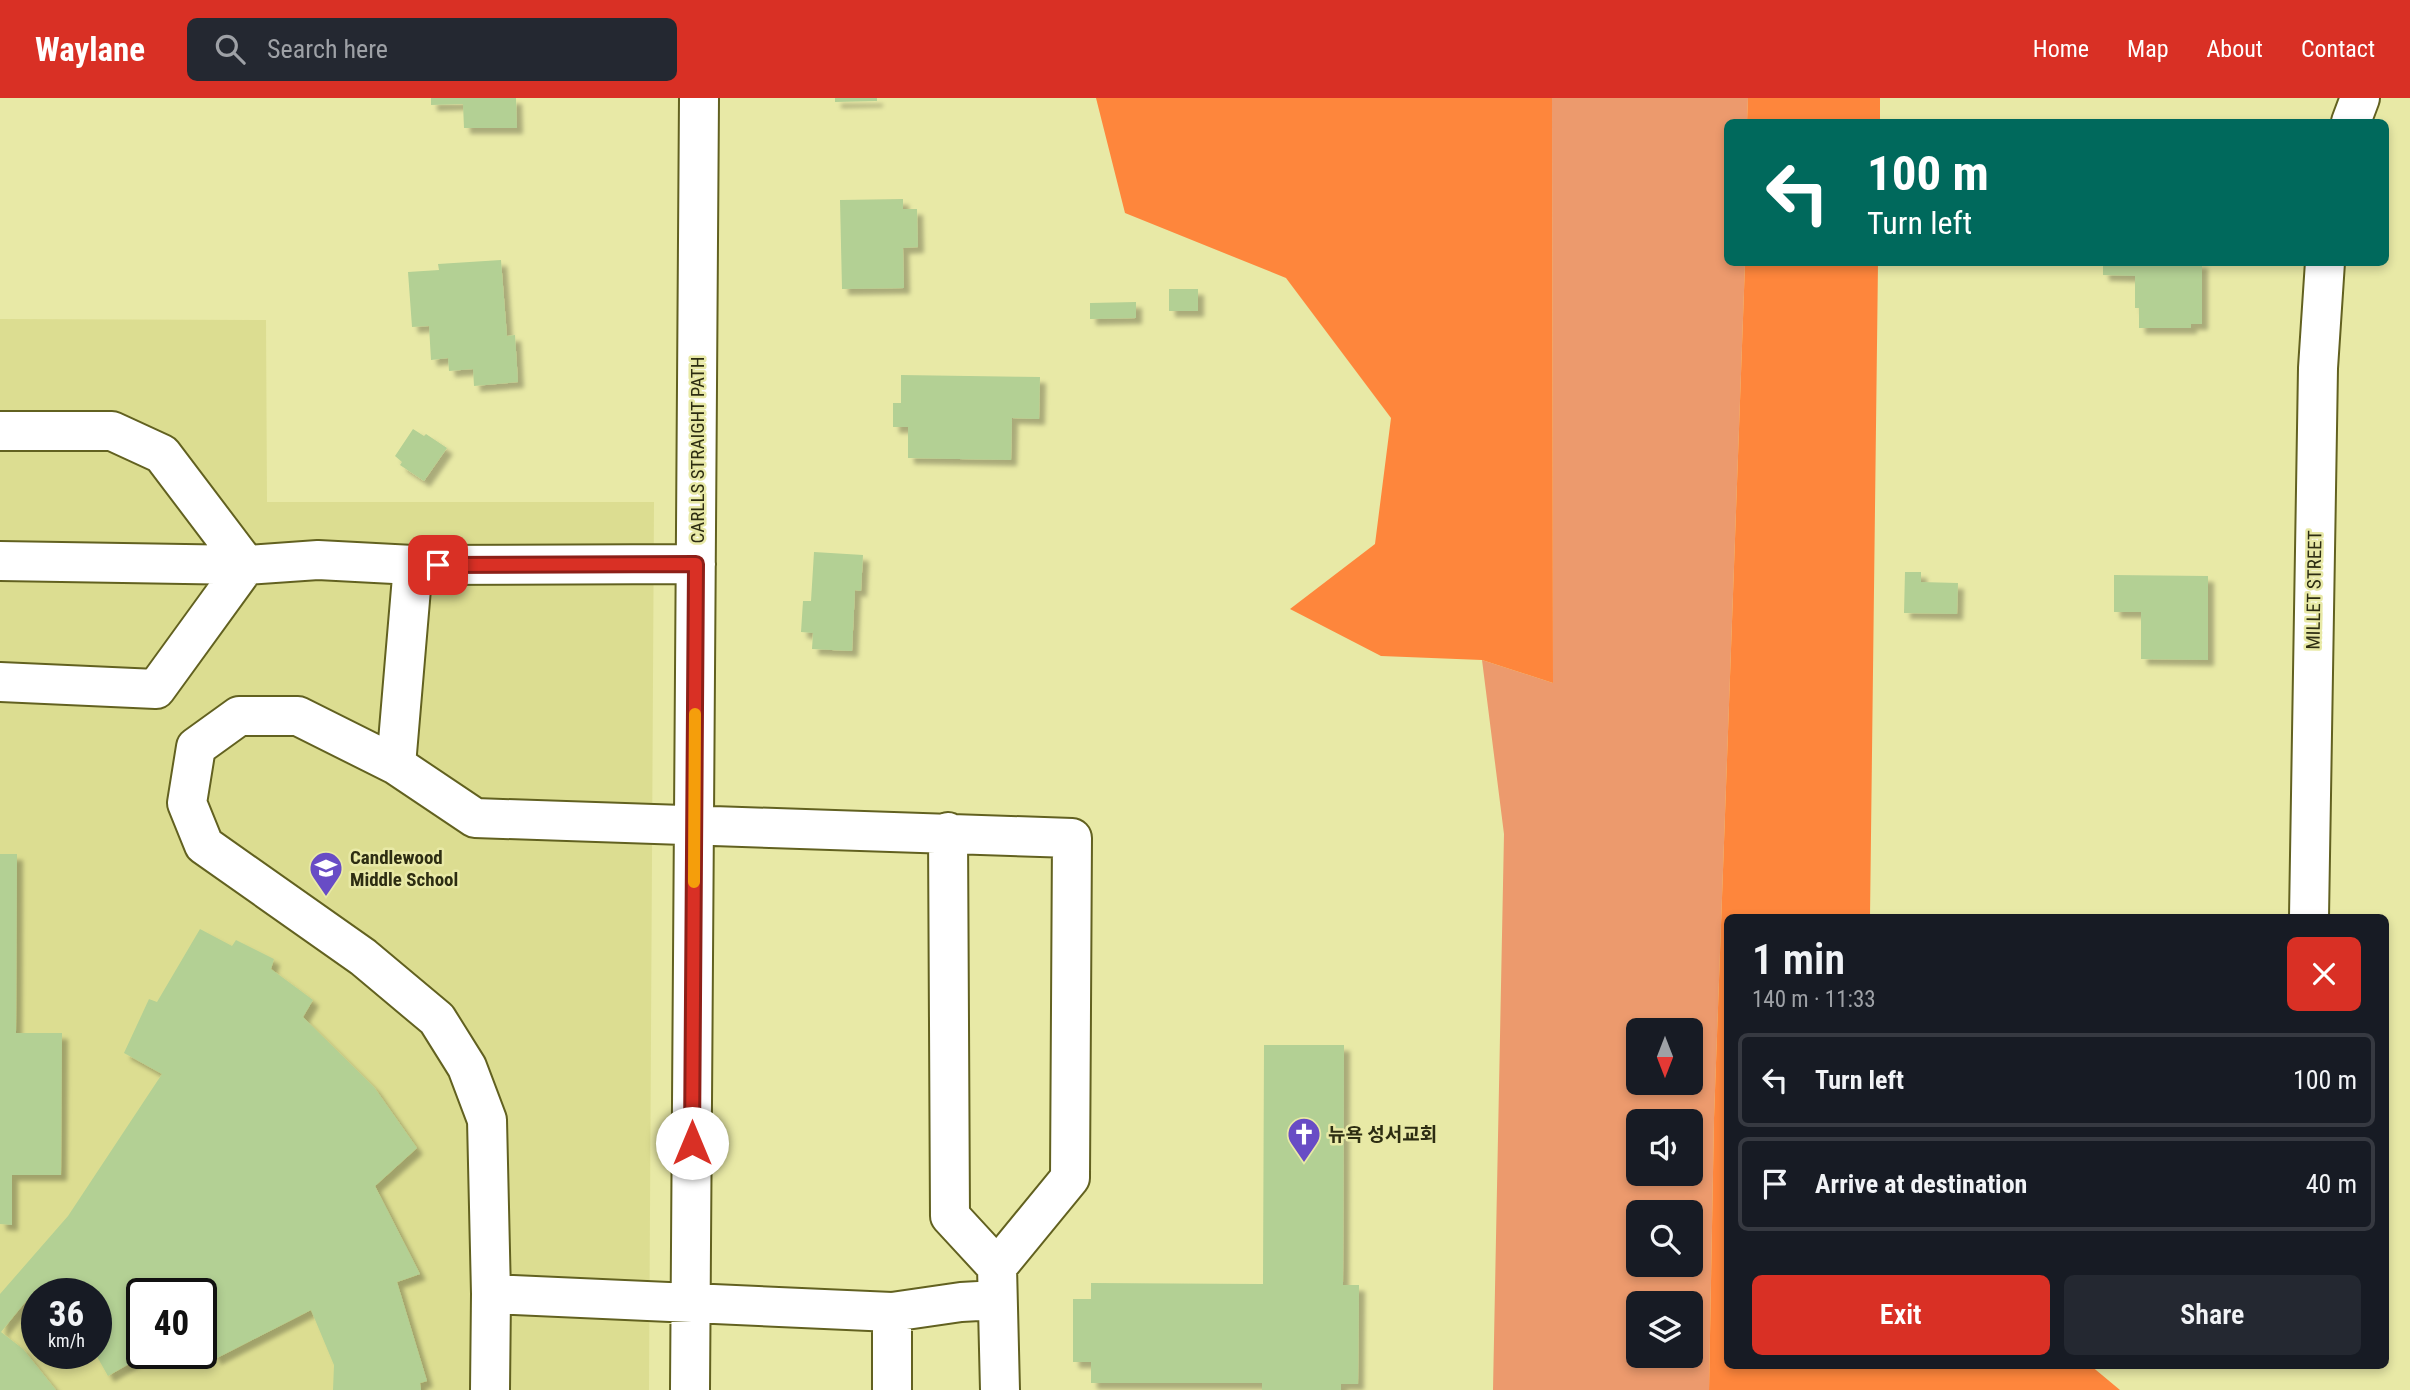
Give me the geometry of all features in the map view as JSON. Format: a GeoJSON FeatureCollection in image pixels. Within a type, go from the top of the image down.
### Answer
{"type":"FeatureCollection","features":[{"type":"Feature","properties":{"kind":"street","name":"CARLLS STRAIGHT PATH"},"geometry":{"type":"LineString","coordinates":[[690,1390],[699,98]]}},
{"type":"Feature","properties":{"kind":"street"},"geometry":{"type":"LineString","coordinates":[[2352,119],[2360,98]]}},
{"type":"Feature","properties":{"kind":"street","name":"MILLET STREET"},"geometry":{"type":"LineString","coordinates":[[2309,914],[2318,368],[2325,266]]}},
{"type":"Feature","properties":{"kind":"street"},"geometry":{"type":"LineString","coordinates":[[0,431],[112,431],[162,454],[246,565]]}},
{"type":"Feature","properties":{"kind":"street"},"geometry":{"type":"LineString","coordinates":[[0,561],[246,565],[318,560],[413,565],[696,564]]}},
{"type":"Feature","properties":{"kind":"street"},"geometry":{"type":"LineString","coordinates":[[0,682],[156,689],[246,565]]}},
{"type":"Feature","properties":{"kind":"street"},"geometry":{"type":"LineString","coordinates":[[396,765],[413,565]]}},
{"type":"Feature","properties":{"kind":"street"},"geometry":{"type":"LineString","coordinates":[[490,1390],[487,1120],[467,1067],[437,1020],[363,957],[204,845],[187,803],[196,747],[239,716],[298,716],[396,765],[475,818],[1072,838],[1070,1178],[997,1284],[961,1302],[892,1312],[491,1294]]}},
{"type":"Feature","properties":{"kind":"street"},"geometry":{"type":"LineString","coordinates":[[948,832],[950,1216],[997,1284],[1000,1390]]}},
{"type":"Feature","properties":{"kind":"street"},"geometry":{"type":"LineString","coordinates":[[892,1312],[892,1390]]}},
{"type":"Feature","properties":{"kind":"shaded area"},"geometry":{"type":"Polygon","coordinates":[[[1096,98],[1552,98],[1553,683],[1482,660],[1381,656],[1290,609],[1375,544],[1391,418],[1286,278],[1125,213],[1096,98]]]}},
{"type":"Feature","properties":{"kind":"shaded area"},"geometry":{"type":"Polygon","coordinates":[[[1552,98],[1748,98],[1747,119],[1724,119],[1724,266],[1745,266],[1714,1118],[1709,1390],[1493,1390],[1504,834],[1482,660],[1553,683],[1552,98]]]}},
{"type":"Feature","properties":{"kind":"shaded area"},"geometry":{"type":"Polygon","coordinates":[[[1748,98],[1880,98],[1880,119],[1747,119],[1748,98]]]}},
{"type":"Feature","properties":{"kind":"shaded area"},"geometry":{"type":"Polygon","coordinates":[[[1745,266],[1878,266],[1870,914],[1724,914],[1724,1369],[2095,1369],[2120,1390],[1709,1390],[1714,1118],[1745,266]]]}},
{"type":"Feature","properties":{"kind":"shaded area","name":"Candlewood Middle School"},"geometry":{"type":"Polygon","coordinates":[[[0,319],[266,320],[267,502],[654,502],[649,1390],[0,1390],[0,319]]]}},
{"type":"Feature","properties":{"kind":"building"},"geometry":{"type":"Polygon","coordinates":[[[431,98],[516,98],[517,128],[464,128],[463,104],[431,105],[431,98]]]}},
{"type":"Feature","properties":{"kind":"building"},"geometry":{"type":"Polygon","coordinates":[[[835,98],[877,98],[877,101],[835,102],[835,98]]]}},
{"type":"Feature","properties":{"kind":"building"},"geometry":{"type":"Polygon","coordinates":[[[903,199],[903,209],[917,209],[918,247],[903,248],[904,288],[842,289],[840,200],[903,199]]]}},
{"type":"Feature","properties":{"kind":"building"},"geometry":{"type":"Polygon","coordinates":[[[501,260],[507,336],[515,335],[518,382],[474,386],[473,369],[449,371],[448,358],[431,360],[429,326],[412,327],[408,272],[439,270],[438,264],[501,260]]]}},
{"type":"Feature","properties":{"kind":"building"},"geometry":{"type":"Polygon","coordinates":[[[2103,266],[2202,266],[2202,324],[2191,324],[2191,328],[2139,328],[2139,308],[2135,308],[2135,276],[2103,275],[2103,266]]]}},
{"type":"Feature","properties":{"kind":"building"},"geometry":{"type":"Polygon","coordinates":[[[1169,289],[1198,289],[1198,311],[1169,311],[1169,289]]]}},
{"type":"Feature","properties":{"kind":"building"},"geometry":{"type":"Polygon","coordinates":[[[1136,302],[1136,318],[1090,319],[1090,303],[1136,302]]]}},
{"type":"Feature","properties":{"kind":"building"},"geometry":{"type":"Polygon","coordinates":[[[901,375],[1040,377],[1039,419],[1012,418],[1011,460],[908,458],[908,427],[893,427],[893,403],[901,403],[901,375]]]}},
{"type":"Feature","properties":{"kind":"building"},"geometry":{"type":"Polygon","coordinates":[[[413,429],[447,448],[424,481],[400,465],[402,462],[395,456],[413,429]]]}},
{"type":"Feature","properties":{"kind":"building"},"geometry":{"type":"Polygon","coordinates":[[[814,552],[863,555],[861,591],[855,590],[852,651],[812,649],[813,633],[801,632],[803,601],[811,601],[814,552]]]}},
{"type":"Feature","properties":{"kind":"building"},"geometry":{"type":"Polygon","coordinates":[[[1905,572],[1921,572],[1921,582],[1958,583],[1957,614],[1904,613],[1905,572]]]}},
{"type":"Feature","properties":{"kind":"building"},"geometry":{"type":"Polygon","coordinates":[[[2114,575],[2208,576],[2208,660],[2141,659],[2141,612],[2114,612],[2114,575]]]}},
{"type":"Feature","properties":{"kind":"building"},"geometry":{"type":"Polygon","coordinates":[[[0,854],[17,854],[16,1033],[62,1033],[61,1175],[12,1175],[12,1225],[0,1224],[0,854]]]}},
{"type":"Feature","properties":{"kind":"building"},"geometry":{"type":"Polygon","coordinates":[[[200,929],[232,946],[236,940],[274,959],[271,969],[313,1000],[303,1017],[374,1087],[417,1148],[375,1186],[420,1274],[397,1282],[427,1381],[420,1383],[421,1390],[333,1390],[334,1365],[311,1310],[217,1358],[217,1278],[126,1278],[126,1366],[108,1376],[104,1369],[112,1369],[112,1278],[21,1278],[21,1307],[1,1332],[21,1347],[21,1369],[39,1369],[56,1390],[0,1390],[0,1294],[68,1216],[162,1074],[124,1053],[149,999],[157,1002],[200,929]]]}},
{"type":"Feature","properties":{"kind":"building","name":"뉴욕 성서교회"},"geometry":{"type":"Polygon","coordinates":[[[1264,1045],[1344,1045],[1343,1285],[1359,1285],[1358,1384],[1341,1384],[1341,1390],[1262,1390],[1262,1383],[1091,1383],[1091,1362],[1073,1362],[1073,1299],[1091,1299],[1091,1283],[1263,1284],[1264,1045]]]}},
{"type":"Feature","properties":{"kind":"slow traffic"},"geometry":{"type":"LineString","coordinates":[[694,882],[695,714]]}},
{"type":"Feature","properties":{"kind":"place","name":"Candlewood Middle School"},"geometry":{"type":"Point","coordinates":[326,898]}},
{"type":"Feature","properties":{"kind":"place","name":"뉴욕 성서교회"},"geometry":{"type":"Point","coordinates":[1304,1164]}},
{"type":"Feature","properties":{"kind":"route"},"geometry":{"type":"LineString","coordinates":[[438,565],[696,564],[692,1143]]}}]}
